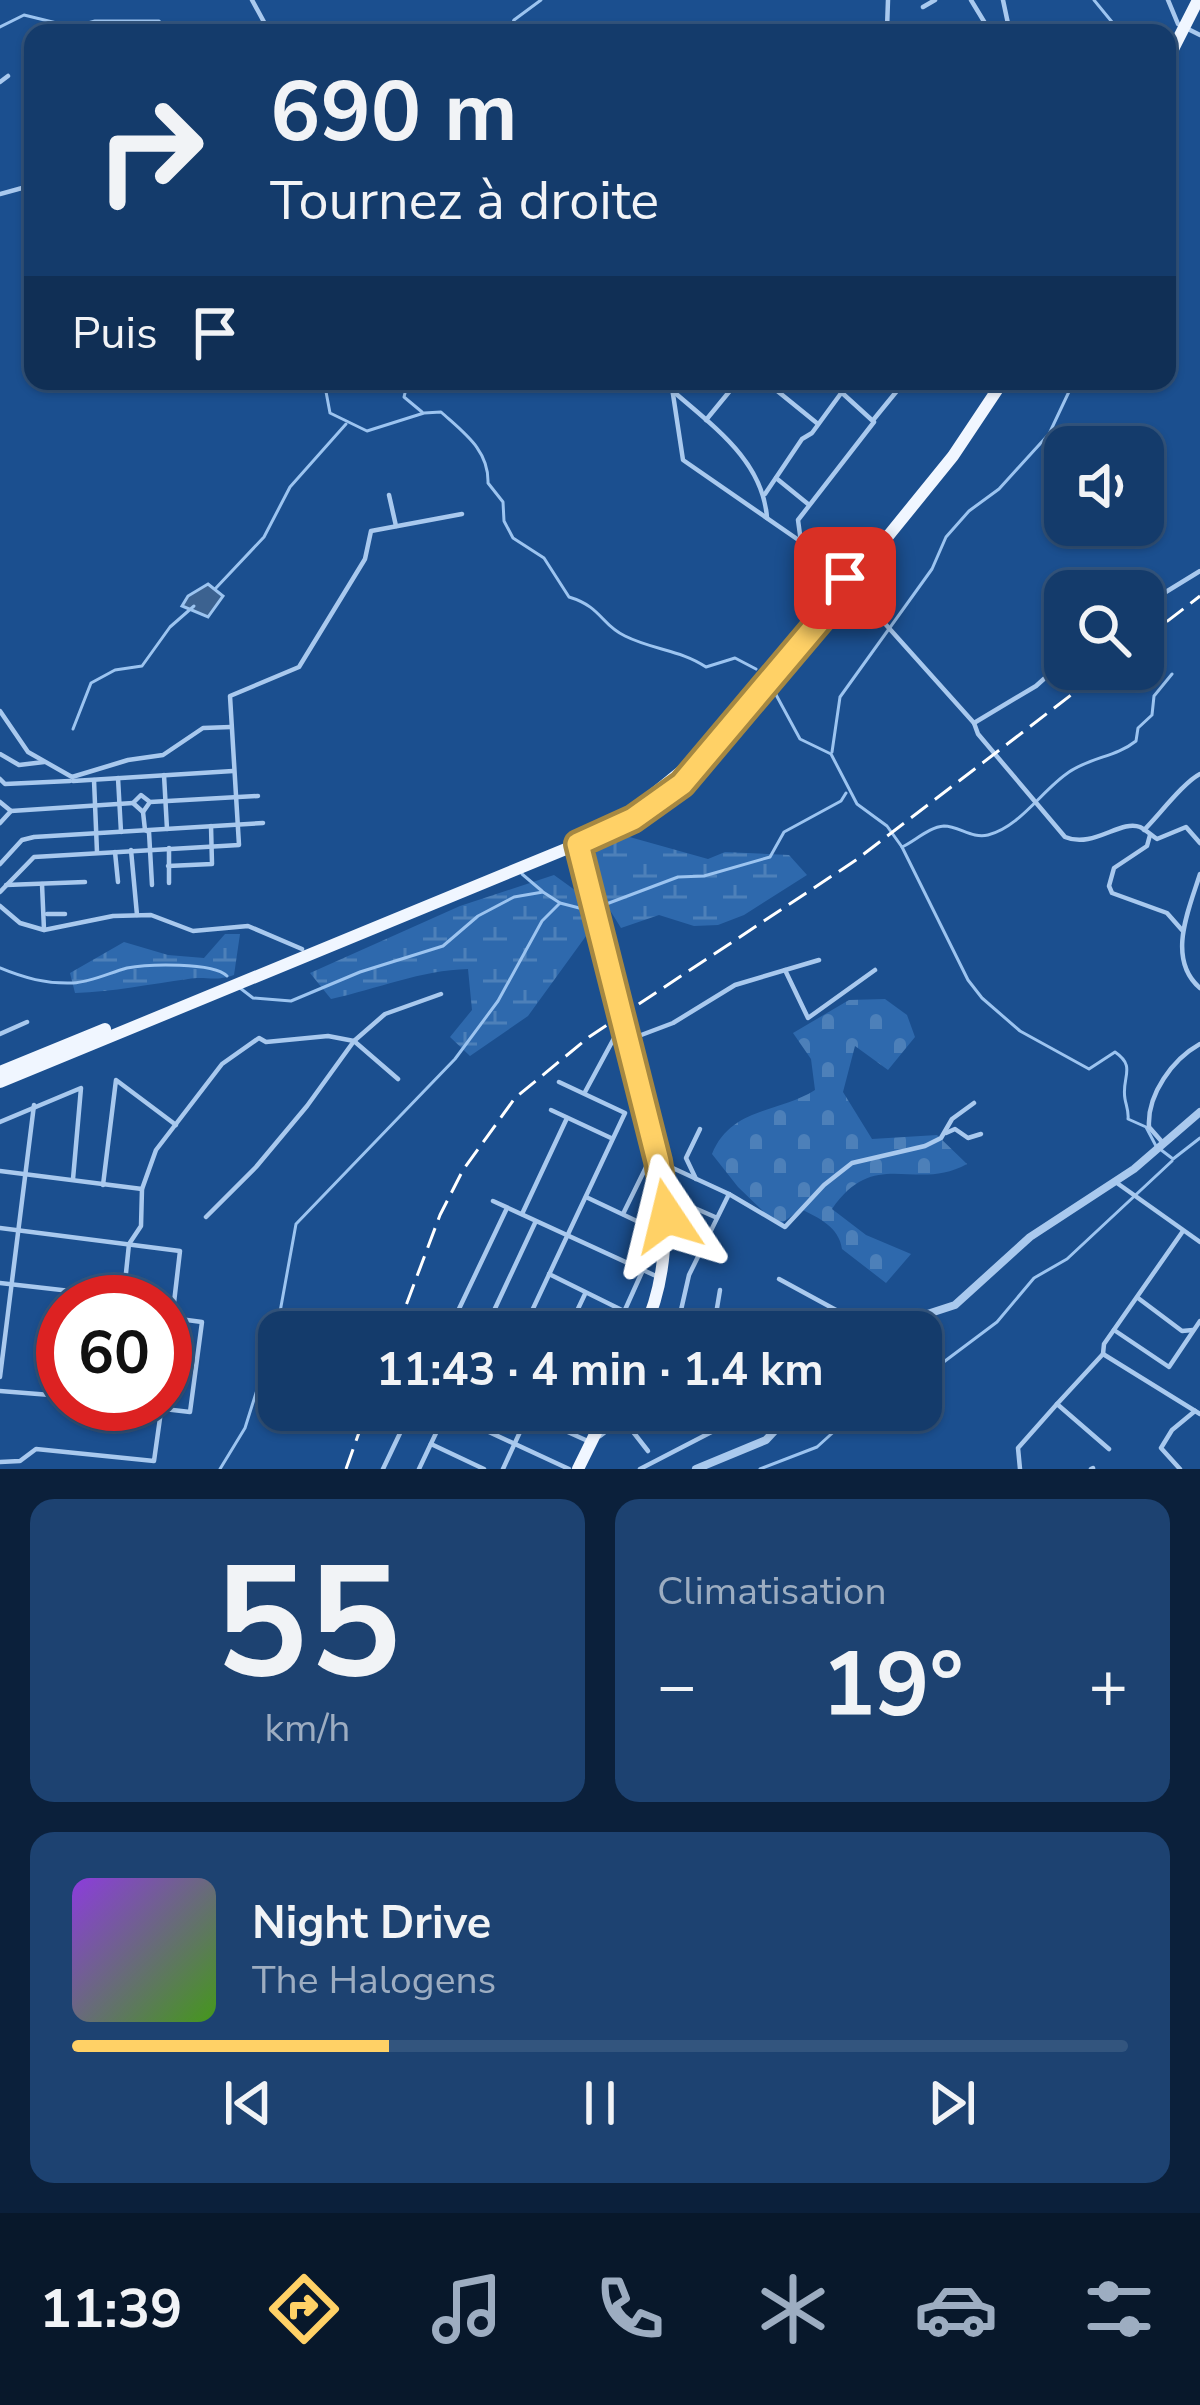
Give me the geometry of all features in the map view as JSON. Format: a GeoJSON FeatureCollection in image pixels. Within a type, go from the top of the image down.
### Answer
{"type":"FeatureCollection","features":[{"type":"Feature","properties":{"kind":"main road"},"geometry":{"type":"LineString","coordinates":[[1176,38],[1194,0]]}},
{"type":"Feature","properties":{"kind":"main road"},"geometry":{"type":"LineString","coordinates":[[1176,34],[1181,26]]}},
{"type":"Feature","properties":{"kind":"main road"},"geometry":{"type":"LineString","coordinates":[[0,1077],[576,840],[630,812],[694,761],[848,581],[993,390]]}},
{"type":"Feature","properties":{"kind":"main road"},"geometry":{"type":"LineString","coordinates":[[0,1077],[576,840]]}},
{"type":"Feature","properties":{"kind":"main road"},"geometry":{"type":"LineString","coordinates":[[576,840],[665,1195],[668,1236],[651,1311]]}},
{"type":"Feature","properties":{"kind":"main road"},"geometry":{"type":"LineString","coordinates":[[573,1469],[596,1431]]}},
{"type":"Feature","properties":{"kind":"street"},"geometry":{"type":"LineString","coordinates":[[923,7],[934,0]]}},
{"type":"Feature","properties":{"kind":"street"},"geometry":{"type":"LineString","coordinates":[[1168,0],[1181,26],[1200,35]]}},
{"type":"Feature","properties":{"kind":"street"},"geometry":{"type":"LineString","coordinates":[[0,82],[8,76]]}},
{"type":"Feature","properties":{"kind":"street"},"geometry":{"type":"LineString","coordinates":[[706,420],[731,390]]}},
{"type":"Feature","properties":{"kind":"street"},"geometry":{"type":"LineString","coordinates":[[776,390],[818,424]]}},
{"type":"Feature","properties":{"kind":"street"},"geometry":{"type":"LineString","coordinates":[[801,542],[798,520],[808,504],[897,390]]}},
{"type":"Feature","properties":{"kind":"street"},"geometry":{"type":"LineString","coordinates":[[674,392],[735,446],[765,494],[766,518]]}},
{"type":"Feature","properties":{"kind":"street"},"geometry":{"type":"LineString","coordinates":[[674,392],[682,460],[801,542],[848,581],[974,723],[978,734],[1065,837],[1071,841],[1096,839],[1129,826],[1157,838],[1186,827],[1200,843]]}},
{"type":"Feature","properties":{"kind":"street"},"geometry":{"type":"LineString","coordinates":[[765,494],[802,439],[842,392],[874,419]]}},
{"type":"Feature","properties":{"kind":"street"},"geometry":{"type":"LineString","coordinates":[[776,478],[808,504]]}},
{"type":"Feature","properties":{"kind":"street"},"geometry":{"type":"LineString","coordinates":[[389,495],[396,526]]}},
{"type":"Feature","properties":{"kind":"street"},"geometry":{"type":"LineString","coordinates":[[2,889],[34,857],[239,844],[230,696],[299,667],[365,559],[371,531],[462,514]]}},
{"type":"Feature","properties":{"kind":"street"},"geometry":{"type":"LineString","coordinates":[[1164,593],[1200,571]]}},
{"type":"Feature","properties":{"kind":"street"},"geometry":{"type":"LineString","coordinates":[[974,723],[1044,679]]}},
{"type":"Feature","properties":{"kind":"street"},"geometry":{"type":"LineString","coordinates":[[1,714],[28,752],[72,779]]}},
{"type":"Feature","properties":{"kind":"street"},"geometry":{"type":"LineString","coordinates":[[72,779],[128,760],[163,755],[203,728],[231,727]]}},
{"type":"Feature","properties":{"kind":"street"},"geometry":{"type":"LineString","coordinates":[[0,754],[19,765],[44,762]]}},
{"type":"Feature","properties":{"kind":"street"},"geometry":{"type":"LineString","coordinates":[[2,784],[233,771]]}},
{"type":"Feature","properties":{"kind":"street"},"geometry":{"type":"LineString","coordinates":[[164,774],[167,829]]}},
{"type":"Feature","properties":{"kind":"street"},"geometry":{"type":"LineString","coordinates":[[1182,930],[1167,913],[1112,893],[1108,886],[1114,868],[1147,846],[1147,833],[1187,781],[1200,774]]}},
{"type":"Feature","properties":{"kind":"street"},"geometry":{"type":"LineString","coordinates":[[0,802],[11,811],[119,806],[141,795],[141,776]]}},
{"type":"Feature","properties":{"kind":"street"},"geometry":{"type":"LineString","coordinates":[[118,778],[122,832]]}},
{"type":"Feature","properties":{"kind":"street"},"geometry":{"type":"LineString","coordinates":[[94,780],[98,852]]}},
{"type":"Feature","properties":{"kind":"street"},"geometry":{"type":"LineString","coordinates":[[141,795],[150,802],[258,796]]}},
{"type":"Feature","properties":{"kind":"street"},"geometry":{"type":"LineString","coordinates":[[142,812],[150,802]]}},
{"type":"Feature","properties":{"kind":"street"},"geometry":{"type":"LineString","coordinates":[[133,803],[149,832],[152,885]]}},
{"type":"Feature","properties":{"kind":"street"},"geometry":{"type":"LineString","coordinates":[[0,823],[11,811]]}},
{"type":"Feature","properties":{"kind":"street"},"geometry":{"type":"LineString","coordinates":[[0,864],[22,840],[263,823]]}},
{"type":"Feature","properties":{"kind":"street"},"geometry":{"type":"LineString","coordinates":[[168,866],[212,865],[212,826]]}},
{"type":"Feature","properties":{"kind":"street"},"geometry":{"type":"LineString","coordinates":[[169,848],[169,883]]}},
{"type":"Feature","properties":{"kind":"street"},"geometry":{"type":"LineString","coordinates":[[130,850],[137,915]]}},
{"type":"Feature","properties":{"kind":"street"},"geometry":{"type":"LineString","coordinates":[[116,852],[118,882]]}},
{"type":"Feature","properties":{"kind":"street"},"geometry":{"type":"LineString","coordinates":[[1200,874],[1182,930],[1187,966],[1200,988]]}},
{"type":"Feature","properties":{"kind":"street"},"geometry":{"type":"LineString","coordinates":[[2,889],[85,882]]}},
{"type":"Feature","properties":{"kind":"street"},"geometry":{"type":"LineString","coordinates":[[42,884],[44,930]]}},
{"type":"Feature","properties":{"kind":"street"},"geometry":{"type":"LineString","coordinates":[[0,906],[20,922],[44,930],[137,915],[193,931],[248,926],[302,949]]}},
{"type":"Feature","properties":{"kind":"street"},"geometry":{"type":"LineString","coordinates":[[44,914],[65,914]]}},
{"type":"Feature","properties":{"kind":"street"},"geometry":{"type":"LineString","coordinates":[[628,1040],[673,1023],[735,985],[819,960]]}},
{"type":"Feature","properties":{"kind":"street"},"geometry":{"type":"LineString","coordinates":[[785,970],[808,1018],[875,970]]}},
{"type":"Feature","properties":{"kind":"street"},"geometry":{"type":"LineString","coordinates":[[206,1216],[256,1168],[354,1041],[385,1014],[441,994]]}},
{"type":"Feature","properties":{"kind":"street"},"geometry":{"type":"LineString","coordinates":[[584,1094],[622,1019]]}},
{"type":"Feature","properties":{"kind":"street"},"geometry":{"type":"LineString","coordinates":[[0,1034],[27,1022]]}},
{"type":"Feature","properties":{"kind":"street"},"geometry":{"type":"LineString","coordinates":[[126,1275],[129,1244],[141,1226],[142,1189],[156,1150],[222,1064],[259,1038],[266,1042],[328,1036],[354,1041],[398,1079]]}},
{"type":"Feature","properties":{"kind":"street"},"geometry":{"type":"LineString","coordinates":[[1160,1146],[1149,1126],[1151,1106],[1179,1058],[1200,1044]]}},
{"type":"Feature","properties":{"kind":"street"},"geometry":{"type":"LineString","coordinates":[[104,1184],[116,1081],[176,1125]]}},
{"type":"Feature","properties":{"kind":"street"},"geometry":{"type":"LineString","coordinates":[[531,1311],[625,1114],[559,1082]]}},
{"type":"Feature","properties":{"kind":"street"},"geometry":{"type":"LineString","coordinates":[[0,1122],[82,1088],[73,1179]]}},
{"type":"Feature","properties":{"kind":"street"},"geometry":{"type":"LineString","coordinates":[[946,1133],[952,1119],[974,1102]]}},
{"type":"Feature","properties":{"kind":"street"},"geometry":{"type":"LineString","coordinates":[[0,1377],[34,1105]]}},
{"type":"Feature","properties":{"kind":"street"},"geometry":{"type":"LineString","coordinates":[[551,1110],[613,1138]]}},
{"type":"Feature","properties":{"kind":"street"},"geometry":{"type":"LineString","coordinates":[[937,1311],[955,1305],[1030,1237],[1115,1183],[1200,1112]]}},
{"type":"Feature","properties":{"kind":"street"},"geometry":{"type":"LineString","coordinates":[[522,1214],[567,1118]]}},
{"type":"Feature","properties":{"kind":"street"},"geometry":{"type":"LineString","coordinates":[[696,1179],[686,1158],[700,1129]]}},
{"type":"Feature","properties":{"kind":"street"},"geometry":{"type":"LineString","coordinates":[[623,1214],[654,1160],[785,1227],[852,1162],[925,1146],[955,1130],[968,1138],[981,1134]]}},
{"type":"Feature","properties":{"kind":"street"},"geometry":{"type":"LineString","coordinates":[[0,1171],[142,1189]]}},
{"type":"Feature","properties":{"kind":"street"},"geometry":{"type":"LineString","coordinates":[[1115,1183],[1200,1242]]}},
{"type":"Feature","properties":{"kind":"street"},"geometry":{"type":"LineString","coordinates":[[680,1311],[688,1275],[728,1194]]}},
{"type":"Feature","properties":{"kind":"street"},"geometry":{"type":"LineString","coordinates":[[665,1195],[715,1217]]}},
{"type":"Feature","properties":{"kind":"street"},"geometry":{"type":"LineString","coordinates":[[585,1196],[700,1251]]}},
{"type":"Feature","properties":{"kind":"street"},"geometry":{"type":"LineString","coordinates":[[494,1201],[662,1278]]}},
{"type":"Feature","properties":{"kind":"street"},"geometry":{"type":"LineString","coordinates":[[458,1311],[507,1208]]}},
{"type":"Feature","properties":{"kind":"street"},"geometry":{"type":"LineString","coordinates":[[494,1311],[536,1221]]}},
{"type":"Feature","properties":{"kind":"street"},"geometry":{"type":"LineString","coordinates":[[0,1228],[180,1251],[177,1275]]}},
{"type":"Feature","properties":{"kind":"street"},"geometry":{"type":"LineString","coordinates":[[1020,1469],[1018,1448],[1103,1354],[1104,1344],[1183,1231]]}},
{"type":"Feature","properties":{"kind":"street"},"geometry":{"type":"LineString","coordinates":[[624,1311],[643,1271]]}},
{"type":"Feature","properties":{"kind":"street"},"geometry":{"type":"LineString","coordinates":[[548,1274],[622,1311]]}},
{"type":"Feature","properties":{"kind":"street"},"geometry":{"type":"LineString","coordinates":[[779,1279],[837,1311]]}},
{"type":"Feature","properties":{"kind":"street"},"geometry":{"type":"LineString","coordinates":[[0,1283],[36,1288]]}},
{"type":"Feature","properties":{"kind":"street"},"geometry":{"type":"LineString","coordinates":[[716,1311],[720,1289]]}},
{"type":"Feature","properties":{"kind":"street"},"geometry":{"type":"LineString","coordinates":[[577,1311],[585,1294]]}},
{"type":"Feature","properties":{"kind":"street"},"geometry":{"type":"LineString","coordinates":[[1137,1298],[1200,1342]]}},
{"type":"Feature","properties":{"kind":"street"},"geometry":{"type":"LineString","coordinates":[[192,1321],[202,1322],[192,1397]]}},
{"type":"Feature","properties":{"kind":"street"},"geometry":{"type":"LineString","coordinates":[[1114,1330],[1169,1367],[1200,1321]]}},
{"type":"Feature","properties":{"kind":"street"},"geometry":{"type":"LineString","coordinates":[[1103,1354],[1197,1413],[1172,1430],[1161,1448],[1180,1469]]}},
{"type":"Feature","properties":{"kind":"street"},"geometry":{"type":"LineString","coordinates":[[0,1391],[36,1393]]}},
{"type":"Feature","properties":{"kind":"street"},"geometry":{"type":"LineString","coordinates":[[1057,1404],[1109,1449]]}},
{"type":"Feature","properties":{"kind":"street"},"geometry":{"type":"LineString","coordinates":[[0,1462],[20,1461],[36,1449],[154,1461],[158,1431]]}},
{"type":"Feature","properties":{"kind":"street"},"geometry":{"type":"LineString","coordinates":[[383,1469],[401,1431]]}},
{"type":"Feature","properties":{"kind":"street"},"geometry":{"type":"LineString","coordinates":[[419,1469],[437,1431]]}},
{"type":"Feature","properties":{"kind":"street"},"geometry":{"type":"LineString","coordinates":[[488,1431],[573,1469]]}},
{"type":"Feature","properties":{"kind":"street"},"geometry":{"type":"LineString","coordinates":[[503,1469],[521,1431]]}},
{"type":"Feature","properties":{"kind":"street"},"geometry":{"type":"LineString","coordinates":[[566,1431],[590,1443],[606,1431]]}},
{"type":"Feature","properties":{"kind":"street"},"geometry":{"type":"LineString","coordinates":[[633,1431],[648,1450]]}},
{"type":"Feature","properties":{"kind":"street"},"geometry":{"type":"LineString","coordinates":[[640,1469],[713,1431]]}},
{"type":"Feature","properties":{"kind":"street"},"geometry":{"type":"LineString","coordinates":[[696,1469],[766,1440],[774,1431]]}},
{"type":"Feature","properties":{"kind":"street"},"geometry":{"type":"LineString","coordinates":[[431,1444],[484,1469]]}},
{"type":"Feature","properties":{"kind":"green space"},"geometry":{"type":"Polygon","coordinates":[[[626,836],[708,859],[725,852],[789,855],[807,875],[744,915],[718,925],[694,926],[659,915],[621,928],[598,891],[594,855],[606,841],[626,836]]]}},
{"type":"Feature","properties":{"kind":"green space"},"geometry":{"type":"Polygon","coordinates":[[[554,875],[579,893],[586,936],[528,1016],[470,1056],[450,1037],[472,1010],[468,969],[416,976],[331,999],[310,973],[460,906],[554,875]]]}},
{"type":"Feature","properties":{"kind":"green space"},"geometry":{"type":"Polygon","coordinates":[[[225,934],[240,934],[234,975],[75,993],[70,973],[124,942],[168,955],[204,958],[225,934]]]}},
{"type":"Feature","properties":{"kind":"green space"},"geometry":{"type":"Polygon","coordinates":[[[885,999],[907,1015],[915,1037],[888,1070],[855,1046],[843,1092],[872,1139],[937,1135],[967,1164],[948,1172],[864,1179],[832,1209],[866,1235],[911,1254],[886,1283],[842,1249],[832,1229],[815,1216],[801,1209],[782,1223],[766,1214],[712,1154],[720,1139],[743,1119],[815,1090],[811,1059],[793,1033],[849,1000],[885,999]]]}},
{"type":"Feature","properties":{"kind":"shaded area"},"geometry":{"type":"Polygon","coordinates":[[[208,584],[223,596],[208,617],[182,606],[188,596],[208,584]]]}},
{"type":"Feature","properties":{"kind":"waterway"},"geometry":{"type":"LineString","coordinates":[[512,24],[541,0]]}},
{"type":"Feature","properties":{"kind":"waterway"},"geometry":{"type":"LineString","coordinates":[[1094,0],[1114,24]]}},
{"type":"Feature","properties":{"kind":"waterway"},"geometry":{"type":"LineString","coordinates":[[0,27],[24,15],[61,24]]}},
{"type":"Feature","properties":{"kind":"waterway"},"geometry":{"type":"LineString","coordinates":[[84,24],[161,24]]}},
{"type":"Feature","properties":{"kind":"waterway"},"geometry":{"type":"LineString","coordinates":[[326,390],[330,413],[367,431],[441,412],[480,452],[488,483],[503,502],[504,521],[513,538],[544,558],[569,597],[588,606],[617,632],[706,667],[735,658],[756,669]]}},
{"type":"Feature","properties":{"kind":"waterway"},"geometry":{"type":"LineString","coordinates":[[406,390],[404,397],[422,412]]}},
{"type":"Feature","properties":{"kind":"waterway"},"geometry":{"type":"LineString","coordinates":[[832,752],[840,697],[932,569],[946,537],[1049,434],[1070,390]]}},
{"type":"Feature","properties":{"kind":"waterway"},"geometry":{"type":"LineString","coordinates":[[215,589],[264,537],[290,487],[346,424]]}},
{"type":"Feature","properties":{"kind":"waterway"},"geometry":{"type":"LineString","coordinates":[[73,729],[91,683],[115,670],[142,666],[170,627],[194,606]]}},
{"type":"Feature","properties":{"kind":"waterway"},"geometry":{"type":"LineString","coordinates":[[902,847],[938,827],[982,836],[1000,831],[1069,772],[1136,741],[1138,728],[1152,715],[1154,696],[1172,674]]}},
{"type":"Feature","properties":{"kind":"waterway"},"geometry":{"type":"LineString","coordinates":[[774,691],[800,739],[831,754],[857,804],[887,826],[902,847],[968,980],[982,998],[1020,1031],[1089,1069],[1115,1052],[1122,1057],[1127,1068],[1128,1119],[1146,1127],[1156,1146],[1173,1159],[1200,1138]]}},
{"type":"Feature","properties":{"kind":"waterway"},"geometry":{"type":"LineString","coordinates":[[601,906],[678,877],[704,876],[770,857],[784,832],[841,801],[846,793]]}},
{"type":"Feature","properties":{"kind":"waterway"},"geometry":{"type":"LineString","coordinates":[[522,874],[542,891]]}},
{"type":"Feature","properties":{"kind":"waterway"},"geometry":{"type":"LineString","coordinates":[[240,988],[253,998],[291,1001],[360,972],[443,946],[478,916],[514,897],[543,892],[560,903],[587,910]]}},
{"type":"Feature","properties":{"kind":"waterway"},"geometry":{"type":"LineString","coordinates":[[220,1469],[245,1428],[278,1323],[296,1224],[455,1059],[498,1001],[542,921],[560,903]]}},
{"type":"Feature","properties":{"kind":"waterway"},"geometry":{"type":"LineString","coordinates":[[0,968],[63,983],[150,966],[195,966],[227,976]]}},
{"type":"Feature","properties":{"kind":"waterway"},"geometry":{"type":"LineString","coordinates":[[942,1363],[997,1322],[1034,1278],[1067,1259],[1172,1161]]}},
{"type":"Feature","properties":{"kind":"waterway"},"geometry":{"type":"LineString","coordinates":[[760,1469],[817,1447],[835,1431]]}},
{"type":"Feature","properties":{"kind":"railway"},"geometry":{"type":"LineString","coordinates":[[1164,624],[1200,596]]}},
{"type":"Feature","properties":{"kind":"railway"},"geometry":{"type":"LineString","coordinates":[[404,1311],[440,1215],[463,1170],[515,1098],[589,1037],[856,860],[1078,690]]}},
{"type":"Feature","properties":{"kind":"railway"},"geometry":{"type":"LineString","coordinates":[[346,1469],[360,1431]]}},
{"type":"Feature","properties":{"kind":"route"},"geometry":{"type":"LineString","coordinates":[[667,1216],[658,1161],[578,844],[633,819],[682,784],[850,585],[845,578]]}}]}
